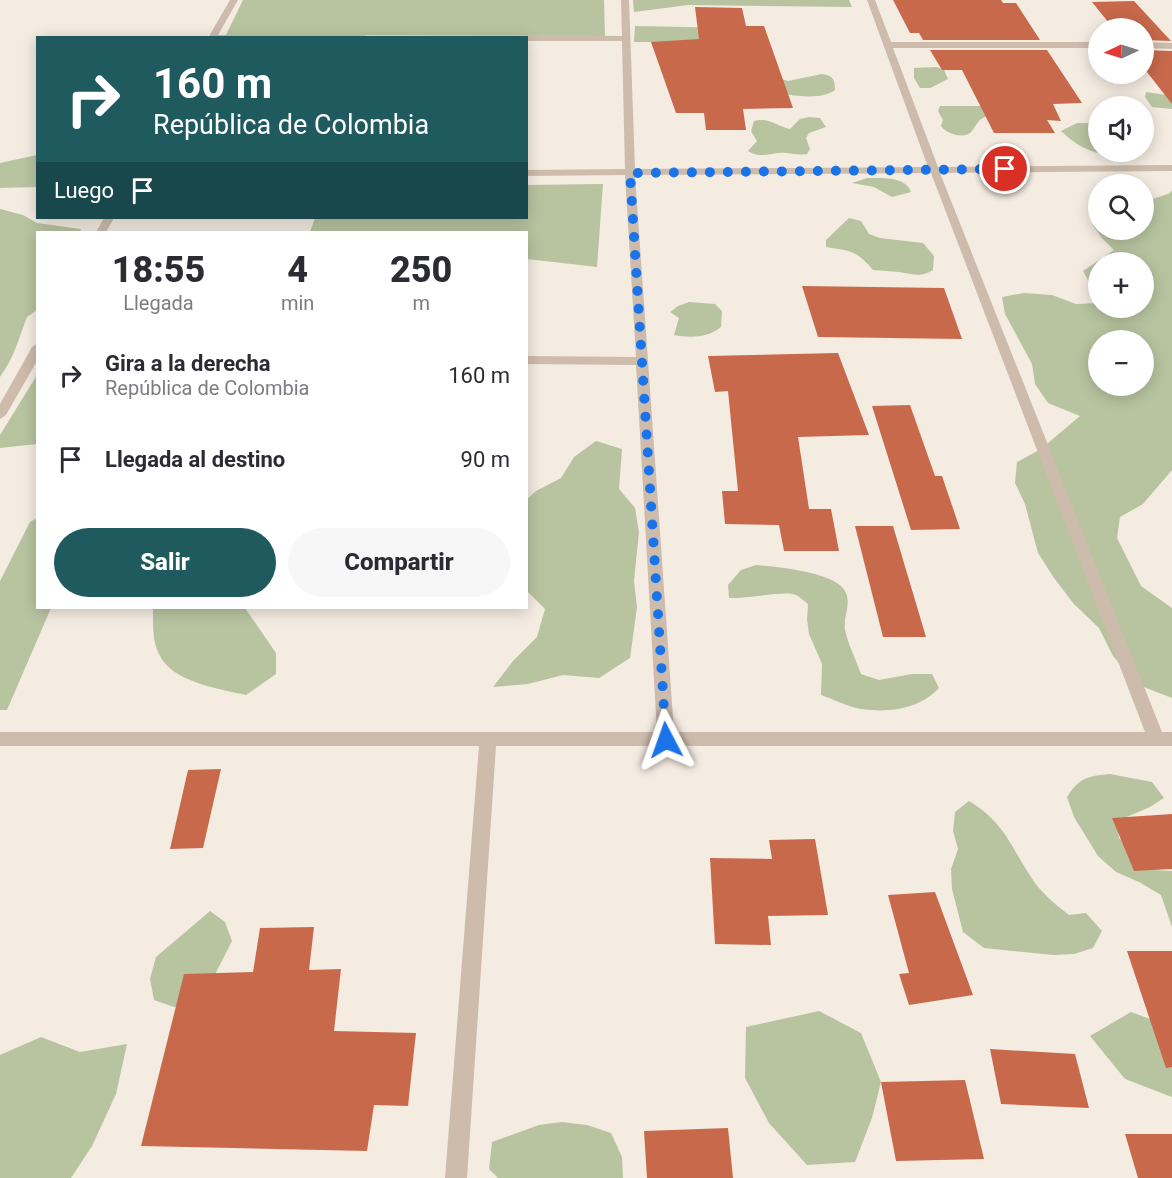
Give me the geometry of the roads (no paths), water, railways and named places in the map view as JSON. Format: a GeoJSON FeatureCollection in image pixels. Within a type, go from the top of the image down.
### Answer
{"type":"FeatureCollection","features":[{"type":"Feature","properties":{"kind":"street"},"geometry":{"type":"LineString","coordinates":[[214,36],[234,0]]}},
{"type":"Feature","properties":{"kind":"street"},"geometry":{"type":"LineString","coordinates":[[625,0],[630,173],[666,740]]}},
{"type":"Feature","properties":{"kind":"street"},"geometry":{"type":"LineString","coordinates":[[0,739],[1164,739],[934,169],[871,0]]}},
{"type":"Feature","properties":{"kind":"street"},"geometry":{"type":"LineString","coordinates":[[528,38],[625,39]]}},
{"type":"Feature","properties":{"kind":"street"},"geometry":{"type":"LineString","coordinates":[[888,45],[1088,45]]}},
{"type":"Feature","properties":{"kind":"street"},"geometry":{"type":"LineString","coordinates":[[1154,45],[1172,46]]}},
{"type":"Feature","properties":{"kind":"street"},"geometry":{"type":"LineString","coordinates":[[528,172],[1172,168]]}},
{"type":"Feature","properties":{"kind":"street"},"geometry":{"type":"LineString","coordinates":[[0,415],[36,352]]}},
{"type":"Feature","properties":{"kind":"street"},"geometry":{"type":"LineString","coordinates":[[528,360],[641,361]]}},
{"type":"Feature","properties":{"kind":"street"},"geometry":{"type":"LineString","coordinates":[[456,1178],[488,739]]}}]}
